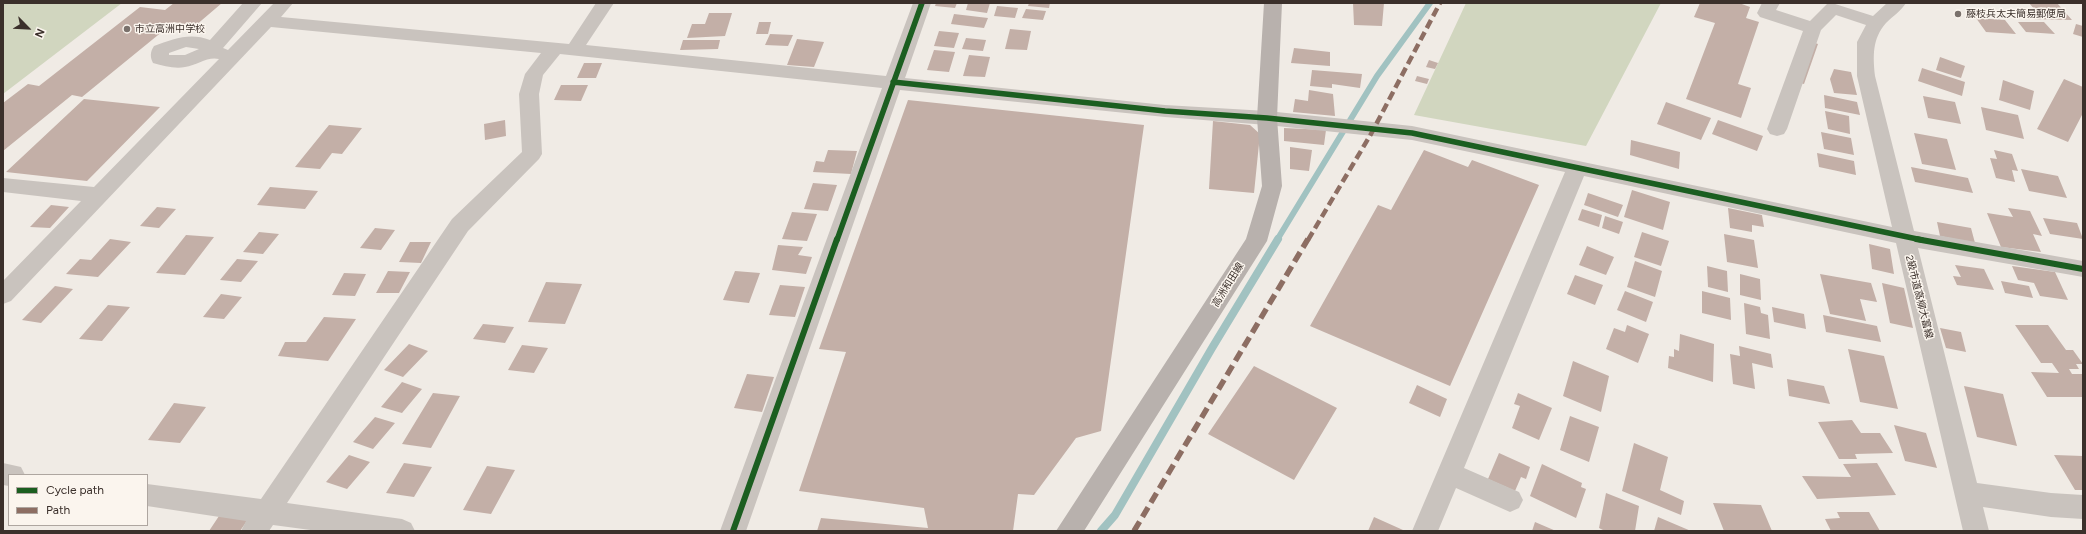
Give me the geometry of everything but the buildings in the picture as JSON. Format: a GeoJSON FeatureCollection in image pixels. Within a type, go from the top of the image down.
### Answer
{"type":"FeatureCollection","features":[{"type":"Feature","properties":{"kind":"main road","name":"高洲和田線"},"geometry":{"type":"LineString","coordinates":[[1069,531],[1256,241],[1272,186],[1267,118],[1273,3]]}},
{"type":"Feature","properties":{"kind":"street"},"geometry":{"type":"LineString","coordinates":[[233,56],[211,50],[253,3]]}},
{"type":"Feature","properties":{"kind":"street"},"geometry":{"type":"LineString","coordinates":[[3,295],[284,3]]}},
{"type":"Feature","properties":{"kind":"street"},"geometry":{"type":"LineString","coordinates":[[260,522],[460,225],[532,154],[529,94],[534,74],[565,49],[605,3]]}},
{"type":"Feature","properties":{"kind":"street"},"geometry":{"type":"LineString","coordinates":[[733,531],[922,3]]}},
{"type":"Feature","properties":{"kind":"street"},"geometry":{"type":"LineString","coordinates":[[1771,3],[1766,13],[1813,28]]}},
{"type":"Feature","properties":{"kind":"street","name":"2級市道高柳大富線"},"geometry":{"type":"LineString","coordinates":[[1897,3],[1877,23],[1866,38],[1864,54],[1866,76],[1976,531]]}},
{"type":"Feature","properties":{"kind":"street"},"geometry":{"type":"LineString","coordinates":[[1777,129],[1813,28],[1826,5],[1877,23]]}},
{"type":"Feature","properties":{"kind":"street"},"geometry":{"type":"LineString","coordinates":[[266,21],[565,49],[1165,111],[1267,118],[1412,133],[1904,237],[2083,269]]}},
{"type":"Feature","properties":{"kind":"street"},"geometry":{"type":"LineString","coordinates":[[1425,531],[1577,168]]}},
{"type":"Feature","properties":{"kind":"street"},"geometry":{"type":"LineString","coordinates":[[3,185],[99,195]]}},
{"type":"Feature","properties":{"kind":"street"},"geometry":{"type":"LineString","coordinates":[[1449,473],[1510,500]]}},
{"type":"Feature","properties":{"kind":"street"},"geometry":{"type":"LineString","coordinates":[[1966,493],[2051,505],[2083,507]]}},
{"type":"Feature","properties":{"kind":"street"},"geometry":{"type":"LineString","coordinates":[[148,495],[260,522],[402,531]]}},
{"type":"Feature","properties":{"kind":"green space"},"geometry":{"type":"Polygon","coordinates":[[[3,3],[122,3],[3,94],[3,3]]]}},
{"type":"Feature","properties":{"kind":"green space"},"geometry":{"type":"Polygon","coordinates":[[[1466,3],[1661,3],[1586,146],[1414,115],[1466,3]]]}},
{"type":"Feature","properties":{"kind":"waterway"},"geometry":{"type":"LineString","coordinates":[[1277,240],[1377,76],[1430,3]]}},
{"type":"Feature","properties":{"kind":"waterway"},"geometry":{"type":"LineString","coordinates":[[1101,531],[1115,515],[1212,348],[1278,239]]}},
{"type":"Feature","properties":{"kind":"marked path"},"geometry":{"type":"LineString","coordinates":[[1134,531],[1371,134],[1440,3]]}},
{"type":"Feature","properties":{"kind":"cycle path"},"geometry":{"type":"LineString","coordinates":[[733,531],[922,3]]}},
{"type":"Feature","properties":{"kind":"cycle path"},"geometry":{"type":"LineString","coordinates":[[893,82],[1165,111],[1267,118],[1412,133],[1904,237],[2083,269]]}},
{"type":"Feature","properties":{"kind":"place","name":"藤枝兵太夫簡易郵便局"},"geometry":{"type":"Point","coordinates":[1958,14]}},
{"type":"Feature","properties":{"kind":"place","name":"市立高洲中学校"},"geometry":{"type":"Point","coordinates":[127,29]}}]}
